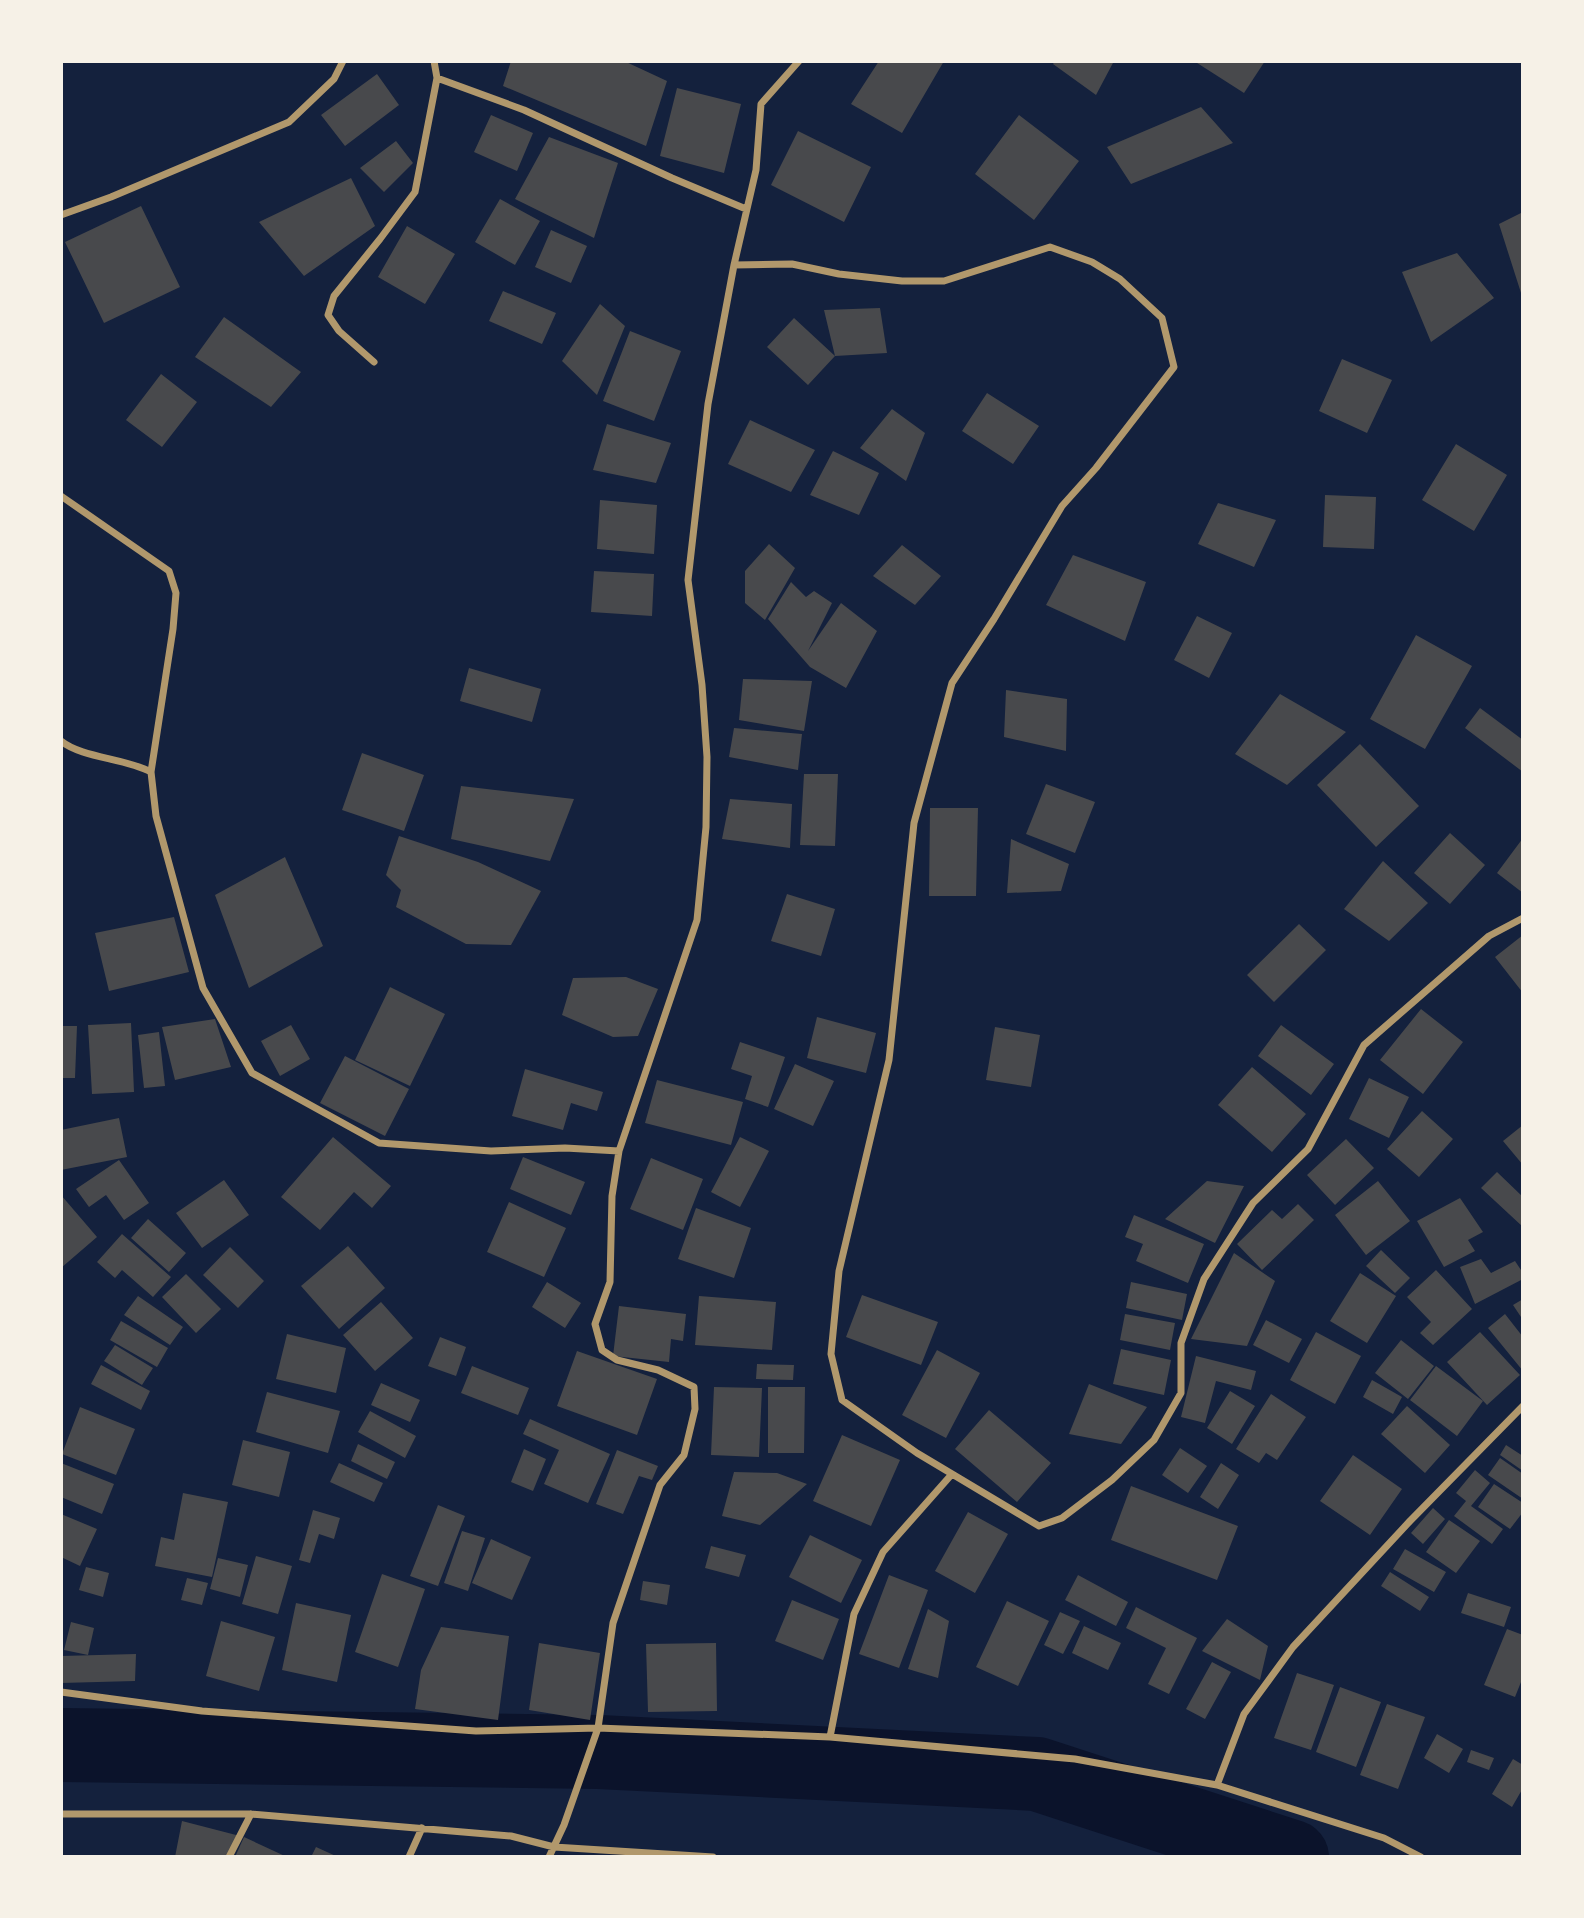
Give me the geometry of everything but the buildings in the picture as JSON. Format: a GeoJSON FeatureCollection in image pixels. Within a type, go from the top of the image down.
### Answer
{"type":"FeatureCollection","features":[{"type":"Feature","properties":{"kind":"street"},"geometry":{"type":"LineString","coordinates":[[61,215],[111,197],[289,122],[334,79],[343,61]]}},
{"type":"Feature","properties":{"kind":"street"},"geometry":{"type":"LineString","coordinates":[[374,362],[339,331],[328,315],[334,296],[415,192],[437,78],[434,61]]}},
{"type":"Feature","properties":{"kind":"street"},"geometry":{"type":"LineString","coordinates":[[549,1857],[564,1825],[598,1728],[613,1623],[660,1485],[684,1455],[695,1409],[694,1387],[658,1370],[617,1360],[602,1350],[595,1324],[610,1282],[612,1196],[619,1151],[697,920],[706,827],[707,757],[702,685],[688,580],[708,404],[755,170],[761,104],[799,61]]}},
{"type":"Feature","properties":{"kind":"street"},"geometry":{"type":"LineString","coordinates":[[437,78],[524,110],[747,209]]}},
{"type":"Feature","properties":{"kind":"street"},"geometry":{"type":"LineString","coordinates":[[734,265],[792,264],[839,274],[902,281],[944,281],[1050,247],[1092,262],[1120,279],[1162,318],[1174,367],[1096,468],[1062,506],[995,619],[952,684],[914,822],[889,1060],[839,1271],[831,1354],[842,1400],[917,1453],[1039,1526],[1062,1518],[1112,1480],[1154,1440],[1181,1393],[1181,1343],[1205,1279],[1253,1203],[1308,1149],[1364,1045],[1489,936],[1523,918]]}},
{"type":"Feature","properties":{"kind":"street"},"geometry":{"type":"LineString","coordinates":[[61,496],[169,571],[176,593],[152,772],[156,816],[203,988],[252,1073],[379,1143],[491,1152],[565,1148],[619,1151]]}},
{"type":"Feature","properties":{"kind":"street"},"geometry":{"type":"LineString","coordinates":[[61,741],[70,748],[135,764],[152,772]]}},
{"type":"Feature","properties":{"kind":"street"},"geometry":{"type":"LineString","coordinates":[[1217,1785],[1244,1714],[1293,1647],[1410,1521],[1523,1406]]}},
{"type":"Feature","properties":{"kind":"street"},"geometry":{"type":"LineString","coordinates":[[830,1737],[854,1614],[883,1552],[952,1474]]}},
{"type":"Feature","properties":{"kind":"street"},"geometry":{"type":"LineString","coordinates":[[61,1692],[202,1711],[475,1731],[598,1728],[830,1737],[1075,1759],[1217,1785],[1384,1838],[1421,1857]]}},
{"type":"Feature","properties":{"kind":"street"},"geometry":{"type":"LineString","coordinates":[[61,1814],[251,1814],[510,1836],[554,1847],[713,1857]]}},
{"type":"Feature","properties":{"kind":"street"},"geometry":{"type":"LineString","coordinates":[[229,1857],[251,1814]]}},
{"type":"Feature","properties":{"kind":"street"},"geometry":{"type":"LineString","coordinates":[[409,1857],[422,1828]]}},
{"type":"Feature","properties":{"kind":"waterway"},"geometry":{"type":"LineString","coordinates":[[61,1745],[599,1752],[1037,1774],[1292,1857]]}}]}
